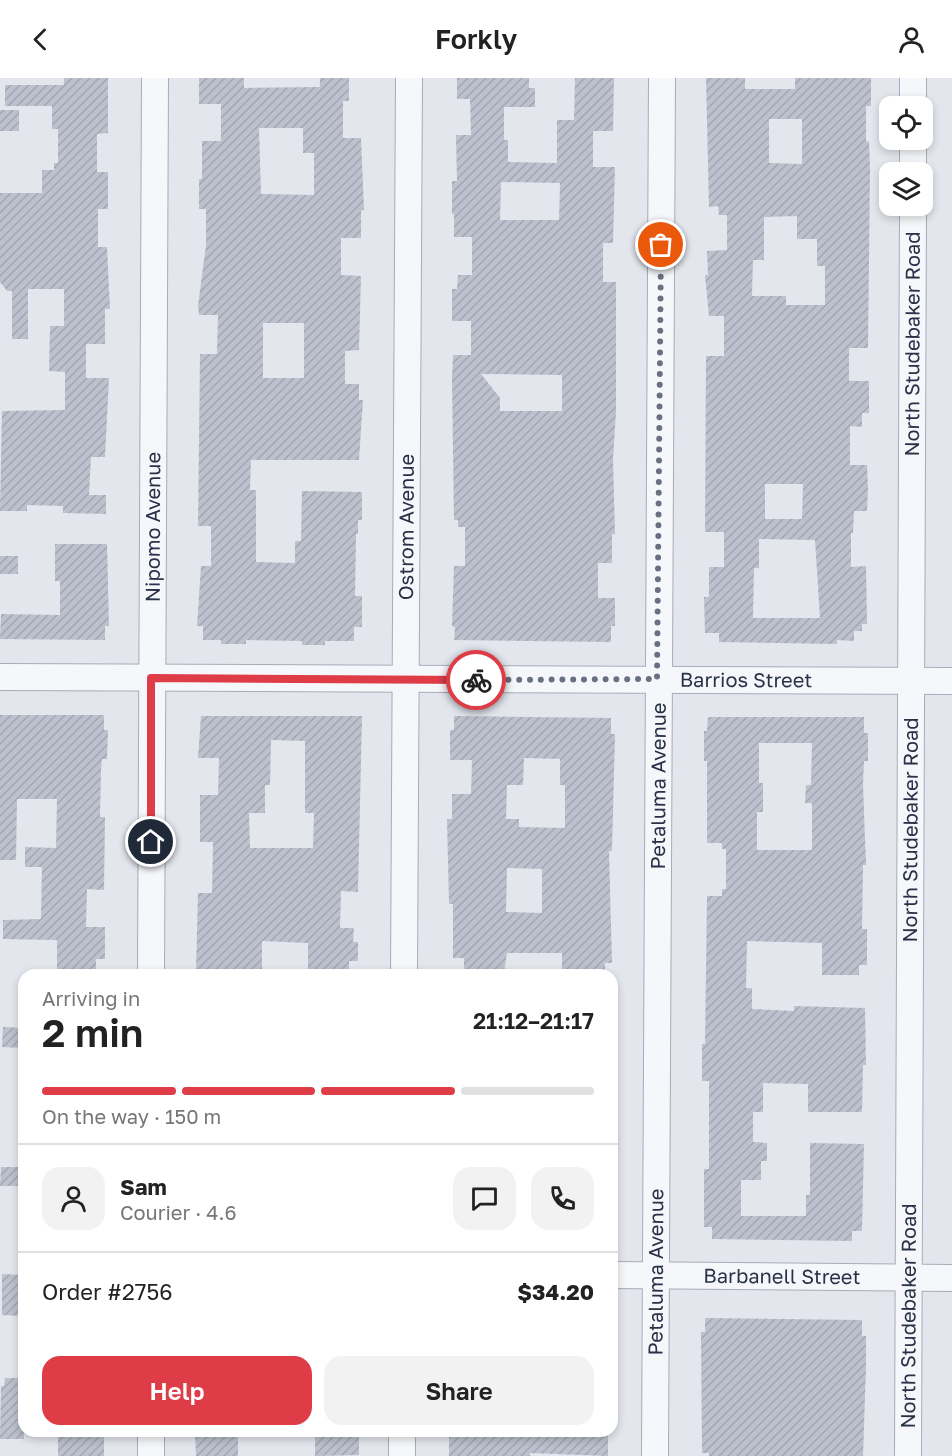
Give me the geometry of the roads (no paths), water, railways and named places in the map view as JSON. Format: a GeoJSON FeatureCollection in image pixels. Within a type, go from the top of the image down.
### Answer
{"type":"FeatureCollection","features":[{"type":"Feature","properties":{"kind":"street","name":"Nipomo Avenue"},"geometry":{"type":"LineString","coordinates":[[151,969],[155,78]]}},
{"type":"Feature","properties":{"kind":"street","name":"Ostrom Avenue"},"geometry":{"type":"LineString","coordinates":[[404,969],[409,78]]}},
{"type":"Feature","properties":{"kind":"street","name":"Petaluma Avenue"},"geometry":{"type":"LineString","coordinates":[[655,1456],[657,679],[662,78]]}},
{"type":"Feature","properties":{"kind":"street"},"geometry":{"type":"LineString","coordinates":[[913,96],[914,78]]}},
{"type":"Feature","properties":{"kind":"street","name":"North Studebaker Road"},"geometry":{"type":"LineString","coordinates":[[909,1456],[913,216]]}},
{"type":"Feature","properties":{"kind":"street","name":"Barrios Street"},"geometry":{"type":"LineString","coordinates":[[0,677],[952,681]]}},
{"type":"Feature","properties":{"kind":"street","name":"Barbanell Street"},"geometry":{"type":"LineString","coordinates":[[618,1275],[952,1278]]}},
{"type":"Feature","properties":{"kind":"street"},"geometry":{"type":"LineString","coordinates":[[151,1437],[151,1456]]}},
{"type":"Feature","properties":{"kind":"street"},"geometry":{"type":"LineString","coordinates":[[402,1437],[402,1456]]}}]}
